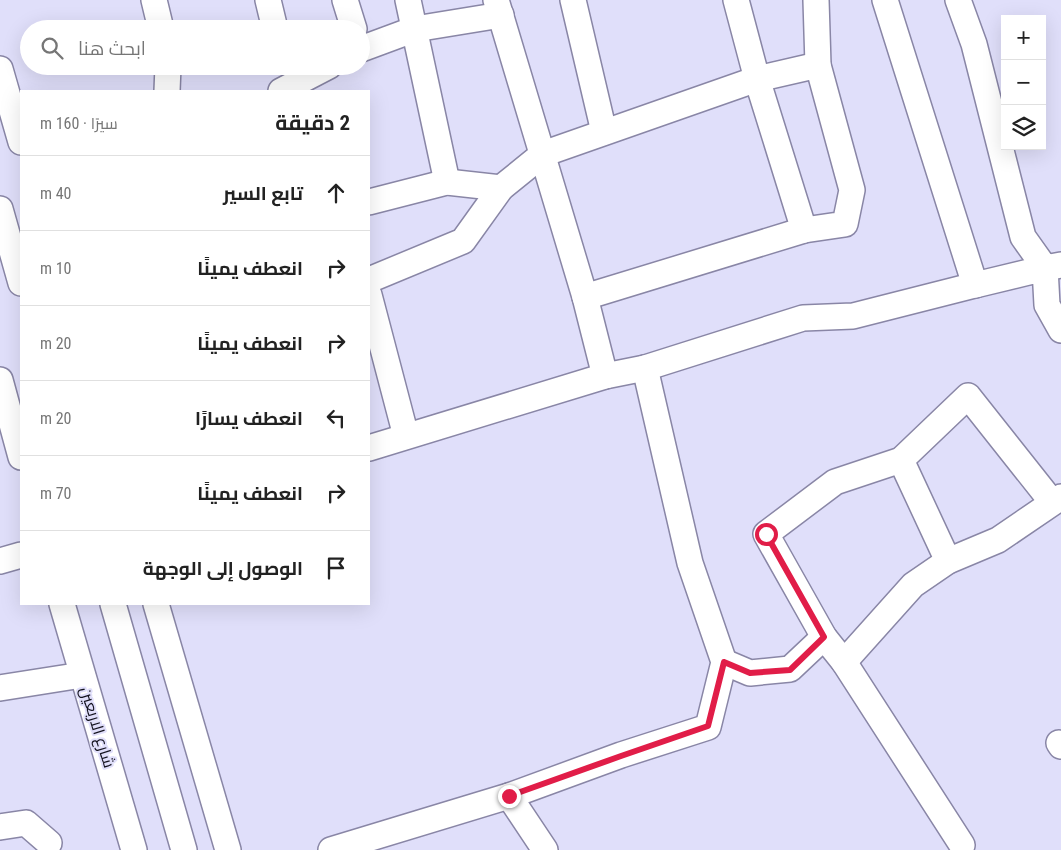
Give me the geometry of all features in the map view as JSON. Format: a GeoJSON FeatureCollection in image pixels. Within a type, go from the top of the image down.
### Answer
{"type":"FeatureCollection","features":[{"type":"Feature","properties":{"kind":"street"},"geometry":{"type":"LineString","coordinates":[[154,0],[159,20]]}},
{"type":"Feature","properties":{"kind":"street"},"geometry":{"type":"LineString","coordinates":[[268,0],[273,20]]}},
{"type":"Feature","properties":{"kind":"street"},"geometry":{"type":"LineString","coordinates":[[345,0],[351,20]]}},
{"type":"Feature","properties":{"kind":"street"},"geometry":{"type":"LineString","coordinates":[[408,0],[447,182]]}},
{"type":"Feature","properties":{"kind":"street"},"geometry":{"type":"LineString","coordinates":[[573,0],[604,132]]}},
{"type":"Feature","properties":{"kind":"street"},"geometry":{"type":"LineString","coordinates":[[736,0],[804,230]]}},
{"type":"Feature","properties":{"kind":"street"},"geometry":{"type":"LineString","coordinates":[[585,298],[804,230],[845,224],[852,190],[818,64],[816,0]]}},
{"type":"Feature","properties":{"kind":"street"},"geometry":{"type":"LineString","coordinates":[[885,0],[975,285]]}},
{"type":"Feature","properties":{"kind":"street"},"geometry":{"type":"LineString","coordinates":[[958,0],[974,44],[1023,236],[1053,266]]}},
{"type":"Feature","properties":{"kind":"street"},"geometry":{"type":"LineString","coordinates":[[370,46],[415,29],[499,7],[585,298],[605,376]]}},
{"type":"Feature","properties":{"kind":"street"},"geometry":{"type":"LineString","coordinates":[[370,280],[463,241],[501,188],[543,154],[758,79],[818,64]]}},
{"type":"Feature","properties":{"kind":"street"},"geometry":{"type":"LineString","coordinates":[[0,69],[20,131]]}},
{"type":"Feature","properties":{"kind":"street"},"geometry":{"type":"LineString","coordinates":[[167,90],[168,75]]}},
{"type":"Feature","properties":{"kind":"street"},"geometry":{"type":"LineString","coordinates":[[286,84],[308,75]]}},
{"type":"Feature","properties":{"kind":"street"},"geometry":{"type":"LineString","coordinates":[[370,202],[447,182],[501,188]]}},
{"type":"Feature","properties":{"kind":"street"},"geometry":{"type":"LineString","coordinates":[[0,209],[20,279]]}},
{"type":"Feature","properties":{"kind":"street"},"geometry":{"type":"LineString","coordinates":[[370,448],[605,376],[645,368],[803,318],[853,316],[1053,266]]}},
{"type":"Feature","properties":{"kind":"street"},"geometry":{"type":"LineString","coordinates":[[1053,266],[1046,305],[1061,330]]}},
{"type":"Feature","properties":{"kind":"street"},"geometry":{"type":"LineString","coordinates":[[370,299],[406,436]]}},
{"type":"Feature","properties":{"kind":"street"},"geometry":{"type":"LineString","coordinates":[[331,850],[509,796],[708,726],[724,662],[690,563],[645,368]]}},
{"type":"Feature","properties":{"kind":"street"},"geometry":{"type":"LineString","coordinates":[[0,380],[20,453]]}},
{"type":"Feature","properties":{"kind":"street"},"geometry":{"type":"LineString","coordinates":[[844,662],[913,585],[948,562],[998,540],[1057,500],[968,396],[901,460],[835,482],[766,534],[824,637],[844,662],[962,845]]}},
{"type":"Feature","properties":{"kind":"street"},"geometry":{"type":"LineString","coordinates":[[901,460],[948,562]]}},
{"type":"Feature","properties":{"kind":"street"},"geometry":{"type":"LineString","coordinates":[[0,561],[20,555]]}},
{"type":"Feature","properties":{"kind":"street","name":"شارع الاربعين"},"geometry":{"type":"LineString","coordinates":[[62,605],[134,850]]}},
{"type":"Feature","properties":{"kind":"street"},"geometry":{"type":"LineString","coordinates":[[114,605],[184,850]]}},
{"type":"Feature","properties":{"kind":"street"},"geometry":{"type":"LineString","coordinates":[[156,605],[228,850]]}},
{"type":"Feature","properties":{"kind":"street"},"geometry":{"type":"LineString","coordinates":[[724,662],[750,673],[790,670],[824,637]]}},
{"type":"Feature","properties":{"kind":"street"},"geometry":{"type":"LineString","coordinates":[[0,688],[82,675]]}},
{"type":"Feature","properties":{"kind":"street"},"geometry":{"type":"LineString","coordinates":[[509,796],[545,850]]}},
{"type":"Feature","properties":{"kind":"street"},"geometry":{"type":"LineString","coordinates":[[0,827],[26,823],[50,843]]}},
{"type":"Feature","properties":{"kind":"route"},"geometry":{"type":"LineString","coordinates":[[509,796],[708,726],[724,662],[750,673],[790,670],[824,637],[766,534]]}}]}
